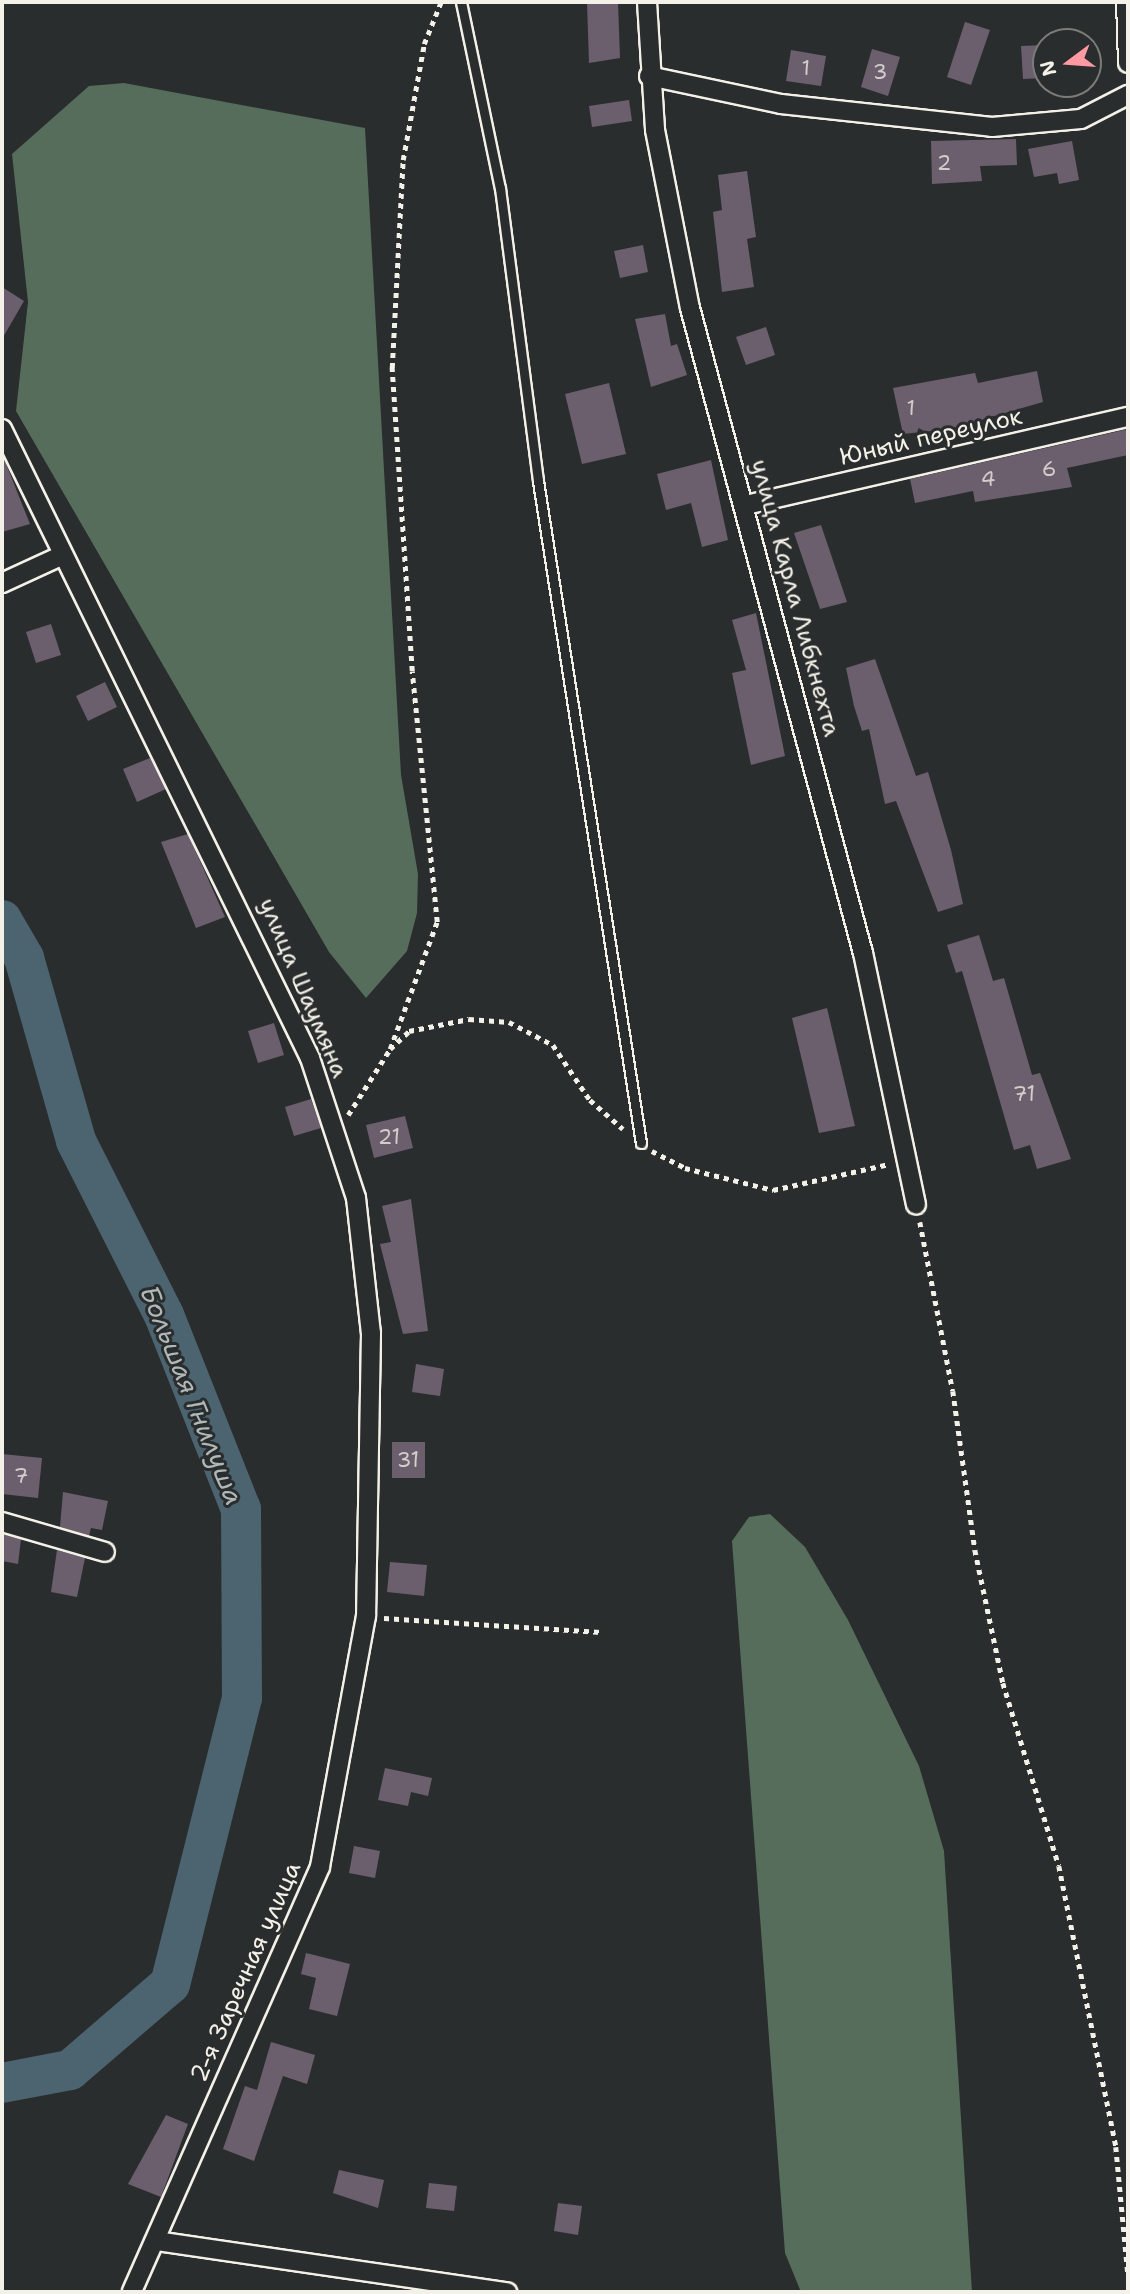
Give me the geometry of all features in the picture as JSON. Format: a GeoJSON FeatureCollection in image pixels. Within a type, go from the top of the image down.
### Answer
{"type":"FeatureCollection","features":[{"type":"Feature","properties":{"kind":"street","name":"улица Карла Либкнехта"},"geometry":{"type":"LineString","coordinates":[[648,2],[649,76],[690,308],[746,505],[863,953],[916,1203]]}},
{"type":"Feature","properties":{"kind":"street"},"geometry":{"type":"LineString","coordinates":[[1126,2],[1128,63]]}},
{"type":"Feature","properties":{"kind":"street"},"geometry":{"type":"LineString","coordinates":[[649,76],[781,104],[992,127],[1080,119],[1128,95]]}},
{"type":"Feature","properties":{"kind":"street","name":"Юный переулок"},"geometry":{"type":"LineString","coordinates":[[746,505],[1128,417]]}},
{"type":"Feature","properties":{"kind":"street","name":"улица Шаумяна"},"geometry":{"type":"LineString","coordinates":[[2,429],[281,989],[335,1133],[356,1198],[371,1333],[366,1616]]}},
{"type":"Feature","properties":{"kind":"street"},"geometry":{"type":"LineString","coordinates":[[2,583],[63,555]]}},
{"type":"Feature","properties":{"kind":"street"},"geometry":{"type":"LineString","coordinates":[[2,1522],[105,1552]]}},
{"type":"Feature","properties":{"kind":"street","name":"2-я Заречная улица"},"geometry":{"type":"LineString","coordinates":[[132,2292],[320,1867],[366,1616]]}},
{"type":"Feature","properties":{"kind":"street"},"geometry":{"type":"LineString","coordinates":[[156,2241],[506,2292]]}},
{"type":"Feature","properties":{"kind":"lane"},"geometry":{"type":"LineString","coordinates":[[461,2],[500,188],[536,469],[641,1143]]}},
{"type":"Feature","properties":{"kind":"path"},"geometry":{"type":"LineString","coordinates":[[335,1133],[390,1049],[437,922],[413,685],[392,368],[403,160],[424,44],[441,2]]}},
{"type":"Feature","properties":{"kind":"path"},"geometry":{"type":"LineString","coordinates":[[390,1049],[409,1031],[438,1024],[509,1022],[553,1045],[590,1100],[641,1143],[685,1168],[773,1190],[907,1160]]}},
{"type":"Feature","properties":{"kind":"path"},"geometry":{"type":"LineString","coordinates":[[916,1203],[953,1391],[978,1564],[1003,1683],[1059,1866],[1113,2134],[1128,2273]]}},
{"type":"Feature","properties":{"kind":"path"},"geometry":{"type":"LineString","coordinates":[[366,1616],[601,1632]]}},
{"type":"Feature","properties":{"kind":"green space"},"geometry":{"type":"Polygon","coordinates":[[[124,83],[365,128],[401,775],[418,874],[417,913],[407,951],[366,998],[329,952],[16,411],[28,302],[12,154],[89,86],[124,83]]]}},
{"type":"Feature","properties":{"kind":"green space"},"geometry":{"type":"Polygon","coordinates":[[[770,1514],[805,1547],[848,1620],[919,1766],[944,1851],[972,2292],[801,2292],[785,2253],[732,1541],[749,1517],[770,1514]]]}},
{"type":"Feature","properties":{"kind":"building"},"geometry":{"type":"Polygon","coordinates":[[[587,2],[618,2],[620,58],[589,63],[587,2]]]}},
{"type":"Feature","properties":{"kind":"building"},"geometry":{"type":"Polygon","coordinates":[[[965,22],[990,30],[971,85],[947,77],[965,22]]]}},
{"type":"Feature","properties":{"kind":"building"},"geometry":{"type":"Polygon","coordinates":[[[1021,46],[1032,46],[1032,79],[1023,79],[1021,46]]]}},
{"type":"Feature","properties":{"kind":"building"},"geometry":{"type":"Polygon","coordinates":[[[872,49],[900,57],[888,96],[861,87],[872,49]]]}},
{"type":"Feature","properties":{"kind":"building"},"geometry":{"type":"Polygon","coordinates":[[[791,50],[826,56],[821,86],[786,81],[791,50]]]}},
{"type":"Feature","properties":{"kind":"building"},"geometry":{"type":"Polygon","coordinates":[[[629,100],[632,121],[592,127],[589,106],[629,100]]]}},
{"type":"Feature","properties":{"kind":"building"},"geometry":{"type":"Polygon","coordinates":[[[1016,139],[1017,165],[980,166],[982,181],[932,184],[931,141],[1016,139]]]}},
{"type":"Feature","properties":{"kind":"building"},"geometry":{"type":"Polygon","coordinates":[[[1072,141],[1079,180],[1059,184],[1057,173],[1034,177],[1028,149],[1072,141]]]}},
{"type":"Feature","properties":{"kind":"building"},"geometry":{"type":"Polygon","coordinates":[[[747,171],[756,237],[747,239],[754,287],[722,292],[713,212],[722,210],[718,175],[747,171]]]}},
{"type":"Feature","properties":{"kind":"building"},"geometry":{"type":"Polygon","coordinates":[[[643,245],[648,272],[620,278],[614,251],[643,245]]]}},
{"type":"Feature","properties":{"kind":"building"},"geometry":{"type":"Polygon","coordinates":[[[2,287],[24,301],[2,339],[2,287]]]}},
{"type":"Feature","properties":{"kind":"building"},"geometry":{"type":"Polygon","coordinates":[[[665,314],[671,346],[677,344],[687,375],[651,387],[635,319],[665,314]]]}},
{"type":"Feature","properties":{"kind":"building"},"geometry":{"type":"Polygon","coordinates":[[[766,327],[775,355],[746,365],[736,337],[766,327]]]}},
{"type":"Feature","properties":{"kind":"building"},"geometry":{"type":"Polygon","coordinates":[[[1037,371],[1043,402],[949,429],[903,434],[893,388],[975,373],[978,383],[1037,371]]]}},
{"type":"Feature","properties":{"kind":"building"},"geometry":{"type":"Polygon","coordinates":[[[609,383],[626,454],[582,464],[565,394],[609,383]]]}},
{"type":"Feature","properties":{"kind":"building"},"geometry":{"type":"Polygon","coordinates":[[[1128,429],[1128,455],[1067,468],[1072,487],[975,502],[973,491],[915,503],[910,479],[1128,429]]]}},
{"type":"Feature","properties":{"kind":"building"},"geometry":{"type":"Polygon","coordinates":[[[2,454],[30,524],[2,532],[2,454]]]}},
{"type":"Feature","properties":{"kind":"building"},"geometry":{"type":"Polygon","coordinates":[[[711,460],[728,540],[702,547],[691,503],[666,510],[657,474],[711,460]]]}},
{"type":"Feature","properties":{"kind":"building"},"geometry":{"type":"Polygon","coordinates":[[[821,525],[847,602],[820,609],[794,533],[821,525]]]}},
{"type":"Feature","properties":{"kind":"building"},"geometry":{"type":"Polygon","coordinates":[[[756,613],[785,756],[751,765],[732,673],[746,670],[732,620],[756,613]]]}},
{"type":"Feature","properties":{"kind":"building"},"geometry":{"type":"Polygon","coordinates":[[[51,624],[61,655],[36,663],[26,632],[51,624]]]}},
{"type":"Feature","properties":{"kind":"building"},"geometry":{"type":"Polygon","coordinates":[[[875,659],[916,776],[928,772],[951,850],[963,904],[938,912],[896,801],[885,804],[869,729],[862,731],[854,706],[846,668],[875,659]]]}},
{"type":"Feature","properties":{"kind":"building"},"geometry":{"type":"Polygon","coordinates":[[[105,682],[117,707],[88,721],[76,696],[105,682]]]}},
{"type":"Feature","properties":{"kind":"building"},"geometry":{"type":"Polygon","coordinates":[[[150,758],[166,789],[137,802],[123,769],[150,758]]]}},
{"type":"Feature","properties":{"kind":"building"},"geometry":{"type":"Polygon","coordinates":[[[188,834],[225,917],[196,928],[161,842],[188,834]]]}},
{"type":"Feature","properties":{"kind":"building"},"geometry":{"type":"Polygon","coordinates":[[[979,935],[993,981],[1004,978],[1032,1075],[1040,1073],[1071,1159],[1037,1169],[1030,1145],[1014,1150],[962,971],[956,973],[947,945],[979,935]]]}},
{"type":"Feature","properties":{"kind":"building"},"geometry":{"type":"Polygon","coordinates":[[[827,1008],[855,1126],[819,1133],[792,1018],[827,1008]]]}},
{"type":"Feature","properties":{"kind":"building"},"geometry":{"type":"Polygon","coordinates":[[[274,1023],[284,1055],[258,1063],[248,1031],[274,1023]]]}},
{"type":"Feature","properties":{"kind":"building"},"geometry":{"type":"Polygon","coordinates":[[[311,1099],[321,1128],[294,1136],[285,1107],[311,1099]]]}},
{"type":"Feature","properties":{"kind":"building"},"geometry":{"type":"Polygon","coordinates":[[[405,1116],[413,1148],[374,1158],[366,1125],[405,1116]]]}},
{"type":"Feature","properties":{"kind":"building"},"geometry":{"type":"Polygon","coordinates":[[[411,1199],[428,1331],[403,1334],[380,1244],[391,1242],[382,1206],[411,1199]]]}},
{"type":"Feature","properties":{"kind":"building"},"geometry":{"type":"Polygon","coordinates":[[[416,1364],[444,1369],[440,1396],[412,1392],[416,1364]]]}},
{"type":"Feature","properties":{"kind":"building"},"geometry":{"type":"Polygon","coordinates":[[[392,1442],[425,1442],[425,1478],[392,1478],[392,1442]]]}},
{"type":"Feature","properties":{"kind":"building"},"geometry":{"type":"Polygon","coordinates":[[[2,1454],[42,1458],[38,1498],[2,1494],[2,1454]]]}},
{"type":"Feature","properties":{"kind":"building"},"geometry":{"type":"Polygon","coordinates":[[[63,1492],[108,1501],[102,1530],[91,1528],[89,1536],[60,1527],[63,1492]]]}},
{"type":"Feature","properties":{"kind":"building"},"geometry":{"type":"Polygon","coordinates":[[[2,1534],[21,1539],[18,1564],[2,1561],[2,1534]]]}},
{"type":"Feature","properties":{"kind":"building"},"geometry":{"type":"Polygon","coordinates":[[[57,1550],[85,1558],[77,1597],[51,1592],[57,1550]]]}},
{"type":"Feature","properties":{"kind":"building"},"geometry":{"type":"Polygon","coordinates":[[[390,1562],[427,1565],[424,1596],[387,1592],[390,1562]]]}},
{"type":"Feature","properties":{"kind":"building"},"geometry":{"type":"Polygon","coordinates":[[[385,1768],[432,1778],[428,1796],[411,1792],[408,1806],[378,1800],[385,1768]]]}},
{"type":"Feature","properties":{"kind":"building"},"geometry":{"type":"Polygon","coordinates":[[[354,1846],[380,1851],[375,1878],[349,1873],[354,1846]]]}},
{"type":"Feature","properties":{"kind":"building"},"geometry":{"type":"Polygon","coordinates":[[[306,1953],[350,1964],[337,2016],[309,2009],[316,1978],[301,1974],[306,1953]]]}},
{"type":"Feature","properties":{"kind":"building"},"geometry":{"type":"Polygon","coordinates":[[[271,2042],[315,2055],[307,2084],[283,2076],[254,2161],[223,2149],[245,2086],[257,2090],[271,2042]]]}},
{"type":"Feature","properties":{"kind":"building"},"geometry":{"type":"Polygon","coordinates":[[[166,2115],[188,2124],[161,2197],[128,2184],[166,2115]]]}},
{"type":"Feature","properties":{"kind":"building"},"geometry":{"type":"Polygon","coordinates":[[[339,2170],[384,2180],[378,2208],[333,2193],[339,2170]]]}},
{"type":"Feature","properties":{"kind":"building"},"geometry":{"type":"Polygon","coordinates":[[[429,2183],[457,2186],[454,2211],[426,2208],[429,2183]]]}},
{"type":"Feature","properties":{"kind":"building"},"geometry":{"type":"Polygon","coordinates":[[[558,2203],[582,2206],[578,2235],[554,2231],[558,2203]]]}},
{"type":"Feature","properties":{"kind":"waterway","name":"Большая Гнилуша"},"geometry":{"type":"LineString","coordinates":[[2,920],[24,958],[76,1141],[164,1315],[241,1509],[242,1698],[170,1984],[70,2070],[2,2083]]}}]}
